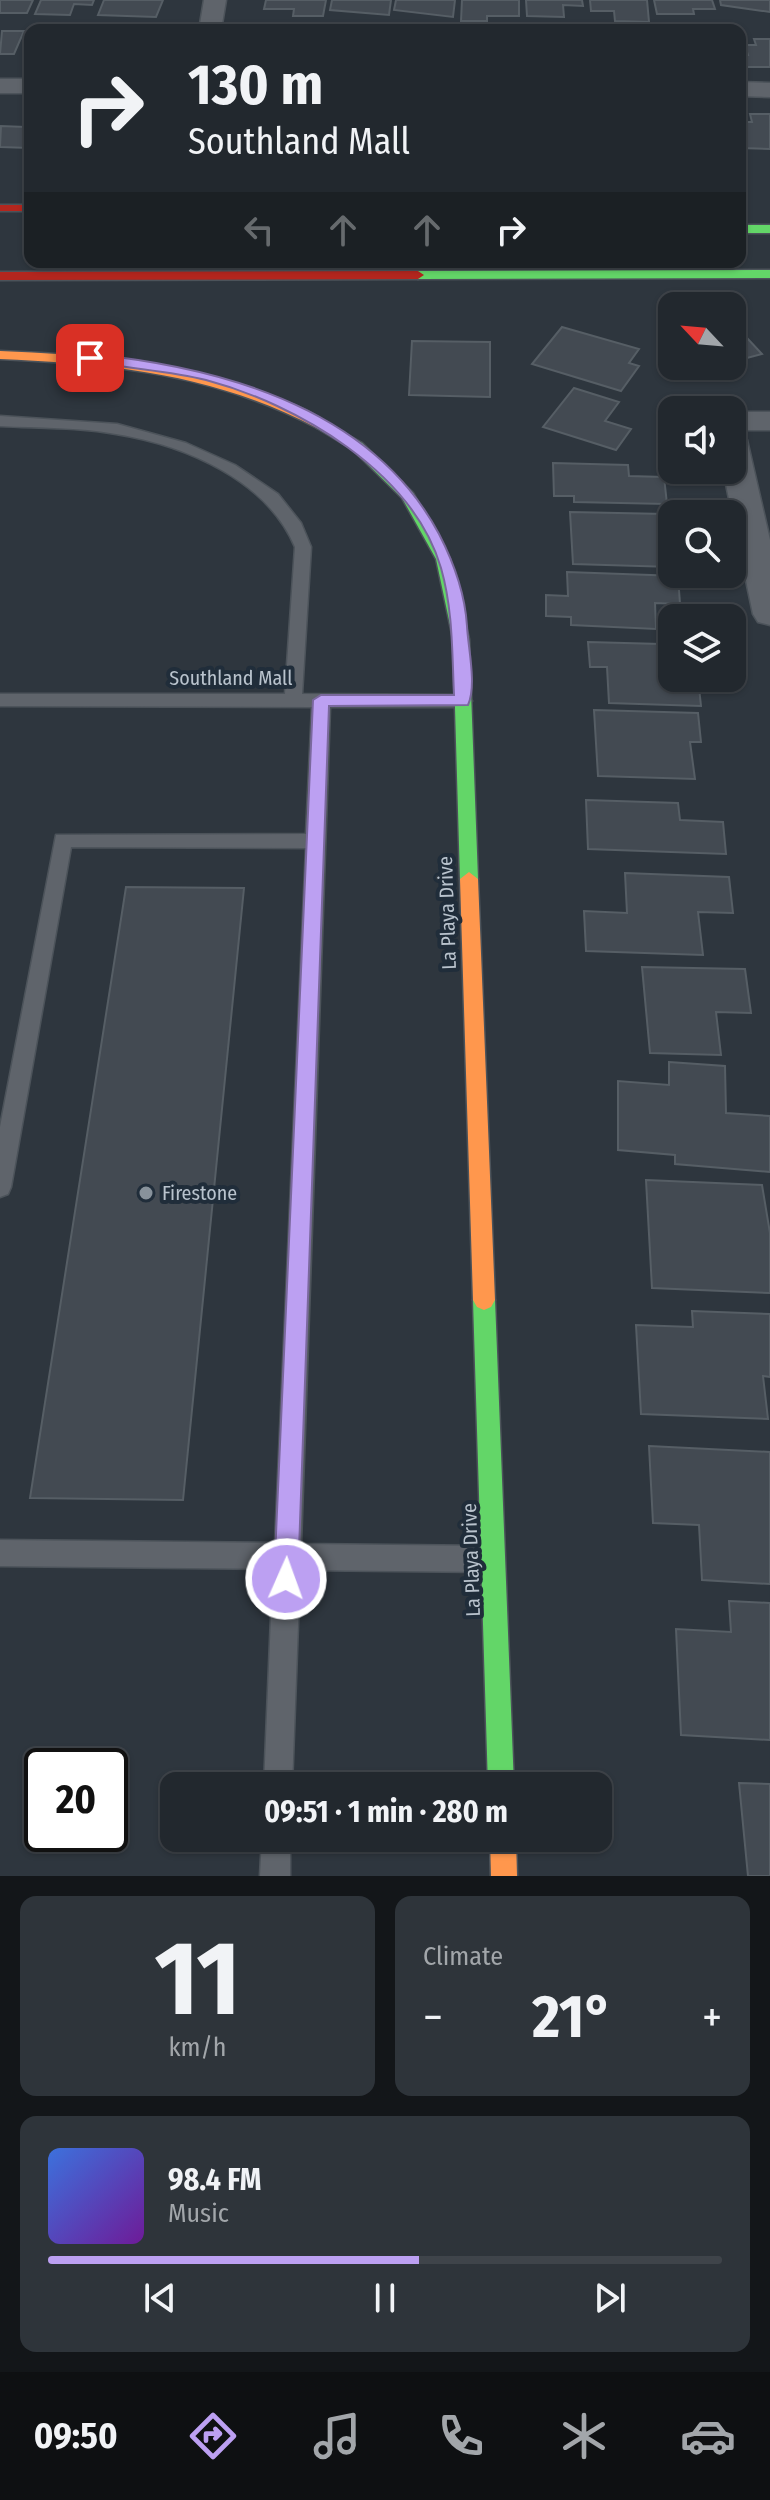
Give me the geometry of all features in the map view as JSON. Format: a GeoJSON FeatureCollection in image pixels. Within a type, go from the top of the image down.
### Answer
{"type":"FeatureCollection","features":[{"type":"Feature","properties":{"kind":"main road"},"geometry":{"type":"LineString","coordinates":[[0,208],[24,208]]}},
{"type":"Feature","properties":{"kind":"main road"},"geometry":{"type":"LineString","coordinates":[[746,229],[770,229]]}},
{"type":"Feature","properties":{"kind":"main road"},"geometry":{"type":"LineString","coordinates":[[746,245],[770,245]]}},
{"type":"Feature","properties":{"kind":"main road"},"geometry":{"type":"LineString","coordinates":[[0,276],[770,274]]}},
{"type":"Feature","properties":{"kind":"main road","name":"La Playa Drive"},"geometry":{"type":"LineString","coordinates":[[0,355],[107,359],[211,377],[275,400],[356,446],[411,500],[442,551],[458,609],[463,701],[501,1772]]}},
{"type":"Feature","properties":{"kind":"main road"},"geometry":{"type":"LineString","coordinates":[[503,1852],[504,1876]]}},
{"type":"Feature","properties":{"kind":"street"},"geometry":{"type":"LineString","coordinates":[[211,24],[215,0]]}},
{"type":"Feature","properties":{"kind":"street"},"geometry":{"type":"LineString","coordinates":[[0,86],[24,86]]}},
{"type":"Feature","properties":{"kind":"street"},"geometry":{"type":"LineString","coordinates":[[746,89],[770,90]]}},
{"type":"Feature","properties":{"kind":"street"},"geometry":{"type":"LineString","coordinates":[[746,421],[770,421]]}},
{"type":"Feature","properties":{"kind":"street"},"geometry":{"type":"LineString","coordinates":[[742,484],[770,614]]}},
{"type":"Feature","properties":{"kind":"lane"},"geometry":{"type":"LineString","coordinates":[[0,421],[117,429],[167,443],[230,468],[272,498],[293,523],[303,547],[293,701]]}},
{"type":"Feature","properties":{"kind":"lane","name":"Southland Mall"},"geometry":{"type":"LineString","coordinates":[[0,700],[463,701]]}},
{"type":"Feature","properties":{"kind":"lane"},"geometry":{"type":"LineString","coordinates":[[279,1772],[321,700]]}},
{"type":"Feature","properties":{"kind":"lane"},"geometry":{"type":"LineString","coordinates":[[0,1187],[63,840],[316,841]]}},
{"type":"Feature","properties":{"kind":"lane"},"geometry":{"type":"LineString","coordinates":[[0,1553],[493,1559]]}},
{"type":"Feature","properties":{"kind":"lane"},"geometry":{"type":"LineString","coordinates":[[275,1876],[276,1852]]}},
{"type":"Feature","properties":{"kind":"building"},"geometry":{"type":"Polygon","coordinates":[[[0,0],[33,0],[27,13],[0,13],[0,0]]]}},
{"type":"Feature","properties":{"kind":"building"},"geometry":{"type":"Polygon","coordinates":[[[41,0],[94,0],[92,5],[74,4],[70,15],[35,14],[41,0]]]}},
{"type":"Feature","properties":{"kind":"building"},"geometry":{"type":"Polygon","coordinates":[[[104,0],[163,0],[156,17],[98,15],[104,0]]]}},
{"type":"Feature","properties":{"kind":"building"},"geometry":{"type":"Polygon","coordinates":[[[266,0],[326,0],[323,16],[293,16],[294,9],[264,9],[266,0]]]}},
{"type":"Feature","properties":{"kind":"building"},"geometry":{"type":"Polygon","coordinates":[[[332,0],[391,0],[389,15],[330,10],[332,0]]]}},
{"type":"Feature","properties":{"kind":"building"},"geometry":{"type":"Polygon","coordinates":[[[396,0],[455,0],[453,17],[394,10],[396,0]]]}},
{"type":"Feature","properties":{"kind":"building"},"geometry":{"type":"Polygon","coordinates":[[[462,0],[519,0],[519,16],[487,16],[487,21],[461,21],[462,0]]]}},
{"type":"Feature","properties":{"kind":"building"},"geometry":{"type":"Polygon","coordinates":[[[526,0],[582,0],[583,6],[563,5],[564,17],[527,16],[526,0]]]}},
{"type":"Feature","properties":{"kind":"building"},"geometry":{"type":"Polygon","coordinates":[[[590,0],[647,0],[649,22],[615,21],[614,11],[591,11],[590,0]]]}},
{"type":"Feature","properties":{"kind":"building"},"geometry":{"type":"Polygon","coordinates":[[[654,0],[712,0],[715,9],[693,9],[694,14],[657,14],[654,0]]]}},
{"type":"Feature","properties":{"kind":"building"},"geometry":{"type":"Polygon","coordinates":[[[720,0],[770,0],[770,12],[721,5],[720,0]]]}},
{"type":"Feature","properties":{"kind":"building"},"geometry":{"type":"Polygon","coordinates":[[[2,31],[24,31],[14,54],[0,54],[2,31]]]}},
{"type":"Feature","properties":{"kind":"building"},"geometry":{"type":"Polygon","coordinates":[[[754,39],[770,39],[770,67],[746,67],[746,45],[756,45],[754,39]]]}},
{"type":"Feature","properties":{"kind":"building"},"geometry":{"type":"Polygon","coordinates":[[[750,114],[770,114],[770,149],[746,148],[746,122],[752,122],[750,114]]]}},
{"type":"Feature","properties":{"kind":"building"},"geometry":{"type":"Polygon","coordinates":[[[1,126],[24,127],[24,148],[0,147],[1,126]]]}},
{"type":"Feature","properties":{"kind":"building"},"geometry":{"type":"Polygon","coordinates":[[[562,327],[639,349],[629,363],[639,366],[621,391],[532,364],[562,327]]]}},
{"type":"Feature","properties":{"kind":"building"},"geometry":{"type":"Polygon","coordinates":[[[746,337],[762,354],[746,358],[746,337]]]}},
{"type":"Feature","properties":{"kind":"building"},"geometry":{"type":"Polygon","coordinates":[[[412,341],[490,342],[490,397],[409,395],[412,341]]]}},
{"type":"Feature","properties":{"kind":"building"},"geometry":{"type":"Polygon","coordinates":[[[574,388],[619,402],[605,421],[631,429],[616,450],[543,427],[574,388]]]}},
{"type":"Feature","properties":{"kind":"building"},"geometry":{"type":"Polygon","coordinates":[[[553,463],[628,465],[629,476],[658,477],[658,484],[665,484],[667,500],[658,500],[658,504],[574,502],[574,496],[554,496],[553,463]]]}},
{"type":"Feature","properties":{"kind":"building"},"geometry":{"type":"Polygon","coordinates":[[[570,512],[658,514],[658,567],[573,564],[570,512]]]}},
{"type":"Feature","properties":{"kind":"building"},"geometry":{"type":"Polygon","coordinates":[[[567,572],[658,575],[658,588],[679,588],[680,604],[655,603],[656,629],[571,625],[571,617],[546,616],[546,595],[568,596],[567,572]]]}},
{"type":"Feature","properties":{"kind":"building"},"geometry":{"type":"Polygon","coordinates":[[[588,642],[658,644],[658,692],[700,692],[701,706],[609,703],[607,667],[590,667],[588,642]]]}},
{"type":"Feature","properties":{"kind":"building"},"geometry":{"type":"Polygon","coordinates":[[[594,710],[698,713],[701,742],[690,742],[695,779],[598,776],[594,710]]]}},
{"type":"Feature","properties":{"kind":"building"},"geometry":{"type":"Polygon","coordinates":[[[586,800],[678,803],[680,820],[723,822],[726,854],[588,849],[586,800]]]}},
{"type":"Feature","properties":{"kind":"building"},"geometry":{"type":"Polygon","coordinates":[[[625,873],[729,877],[733,913],[698,912],[703,955],[586,951],[584,911],[627,913],[625,873]]]}},
{"type":"Feature","properties":{"kind":"building","name":"Firestone"},"geometry":{"type":"Polygon","coordinates":[[[126,887],[244,888],[183,1500],[30,1498],[126,887]]]}},
{"type":"Feature","properties":{"kind":"building"},"geometry":{"type":"Polygon","coordinates":[[[642,967],[745,969],[751,1013],[716,1012],[721,1055],[650,1053],[642,967]]]}},
{"type":"Feature","properties":{"kind":"building"},"geometry":{"type":"Polygon","coordinates":[[[669,1062],[725,1066],[726,1113],[770,1116],[770,1172],[675,1164],[675,1155],[618,1150],[618,1081],[669,1085],[669,1062]]]}},
{"type":"Feature","properties":{"kind":"building"},"geometry":{"type":"Polygon","coordinates":[[[646,1180],[762,1185],[770,1233],[770,1293],[652,1288],[646,1180]]]}},
{"type":"Feature","properties":{"kind":"building"},"geometry":{"type":"Polygon","coordinates":[[[692,1311],[770,1314],[770,1377],[763,1376],[768,1419],[641,1414],[636,1325],[693,1327],[692,1311]]]}},
{"type":"Feature","properties":{"kind":"building"},"geometry":{"type":"Polygon","coordinates":[[[649,1446],[770,1452],[770,1584],[702,1580],[699,1525],[653,1523],[649,1446]]]}},
{"type":"Feature","properties":{"kind":"building"},"geometry":{"type":"Polygon","coordinates":[[[729,1601],[770,1603],[770,1740],[681,1735],[676,1629],[731,1632],[729,1601]]]}},
{"type":"Feature","properties":{"kind":"building"},"geometry":{"type":"Polygon","coordinates":[[[739,1783],[770,1784],[770,1876],[748,1876],[739,1783]]]}},
{"type":"Feature","properties":{"kind":"traffic: fast"},"geometry":{"type":"LineString","coordinates":[[746,229],[770,229]]}},
{"type":"Feature","properties":{"kind":"traffic: fast"},"geometry":{"type":"LineString","coordinates":[[418,275],[770,274]]}},
{"type":"Feature","properties":{"kind":"traffic: fast"},"geometry":{"type":"LineString","coordinates":[[322,425],[357,446],[408,496],[443,559],[461,639],[469,879]]}},
{"type":"Feature","properties":{"kind":"traffic: fast"},"geometry":{"type":"LineString","coordinates":[[484,1300],[501,1772]]}},
{"type":"Feature","properties":{"kind":"traffic: slow"},"geometry":{"type":"LineString","coordinates":[[0,355],[83,360],[166,370],[246,391],[322,425]]}},
{"type":"Feature","properties":{"kind":"traffic: slow"},"geometry":{"type":"LineString","coordinates":[[469,879],[484,1300]]}},
{"type":"Feature","properties":{"kind":"traffic: slow"},"geometry":{"type":"LineString","coordinates":[[503,1852],[504,1876]]}},
{"type":"Feature","properties":{"kind":"traffic: jam"},"geometry":{"type":"LineString","coordinates":[[0,208],[24,208]]}},
{"type":"Feature","properties":{"kind":"traffic: jam"},"geometry":{"type":"LineString","coordinates":[[0,276],[418,275]]}},
{"type":"Feature","properties":{"kind":"place","name":"Firestone"},"geometry":{"type":"Point","coordinates":[146,1193]}},
{"type":"Feature","properties":{"kind":"route"},"geometry":{"type":"LineString","coordinates":[[90,358],[176,369],[244,387],[303,413],[356,446],[379,465],[420,512],[447,564],[458,609],[463,701],[321,700],[286,1579]]}}]}
